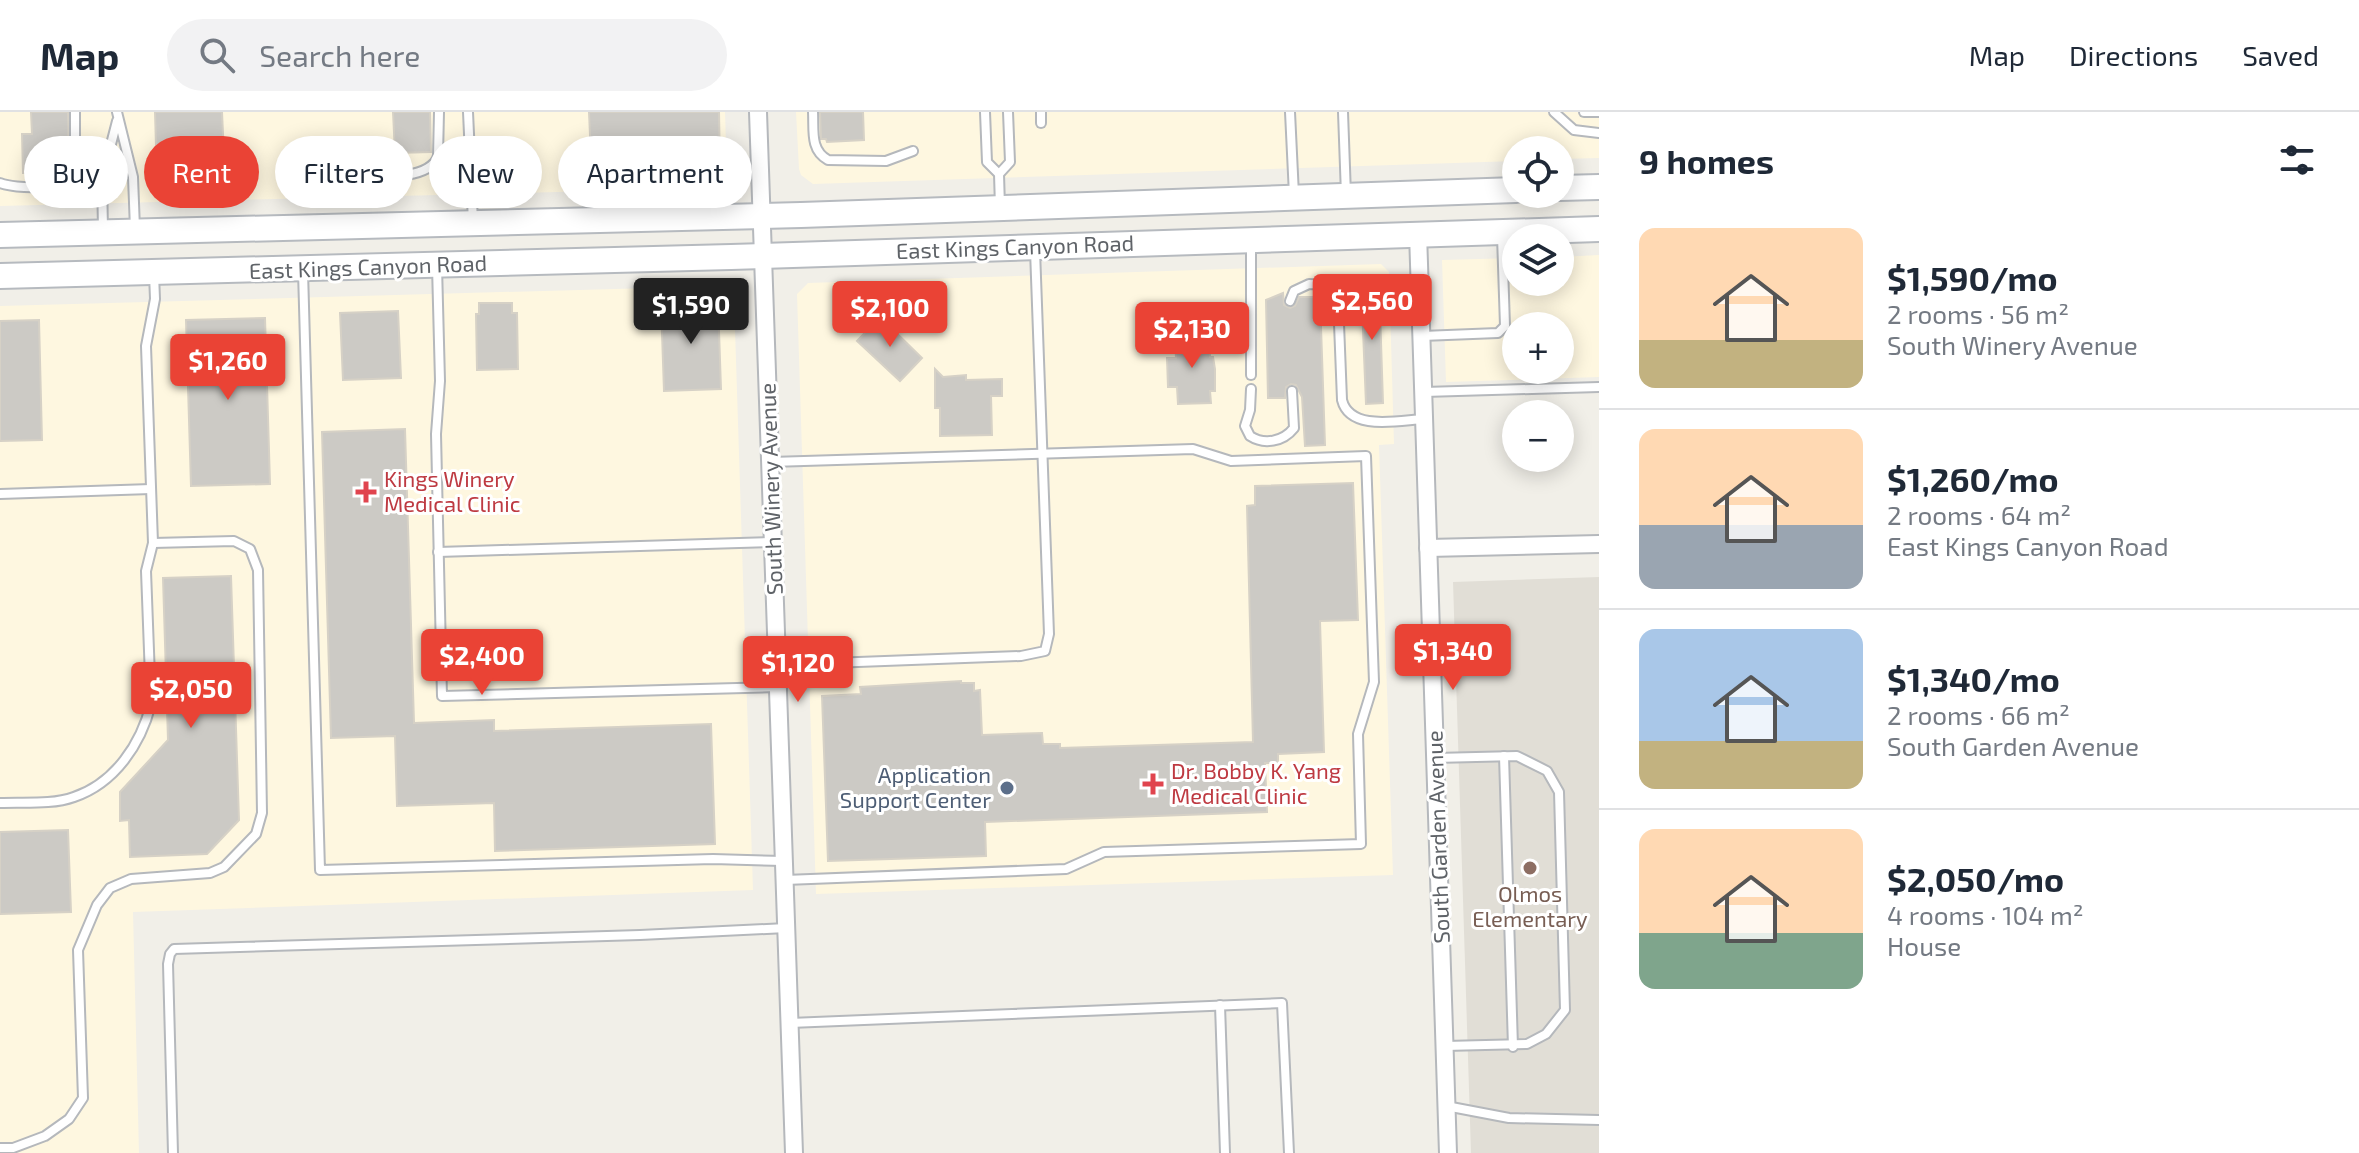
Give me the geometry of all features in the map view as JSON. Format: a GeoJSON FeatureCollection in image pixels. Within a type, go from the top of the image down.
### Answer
{"type":"FeatureCollection","features":[{"type":"Feature","properties":{"kind":"main road"},"geometry":{"type":"LineString","coordinates":[[1574,188],[1599,187]]}},
{"type":"Feature","properties":{"kind":"main road","name":"East Kings Canyon Road"},"geometry":{"type":"LineString","coordinates":[[0,235],[762,216],[1502,190]]}},
{"type":"Feature","properties":{"kind":"main road","name":"East Kings Canyon Road"},"geometry":{"type":"LineString","coordinates":[[1574,230],[1599,229]]}},
{"type":"Feature","properties":{"kind":"main road","name":"East Kings Canyon Road"},"geometry":{"type":"LineString","coordinates":[[0,276],[763,256],[1502,231]]}},
{"type":"Feature","properties":{"kind":"street","name":"South Winery Avenue"},"geometry":{"type":"LineString","coordinates":[[758,112],[794,1153]]}},
{"type":"Feature","properties":{"kind":"street","name":"South Garden Avenue"},"geometry":{"type":"LineString","coordinates":[[1418,233],[1448,1153]]}},
{"type":"Feature","properties":{"kind":"street"},"geometry":{"type":"LineString","coordinates":[[1428,548],[1599,544]]}},
{"type":"Feature","properties":{"kind":"lane"},"geometry":{"type":"LineString","coordinates":[[0,183],[16,187],[56,186],[66,182],[76,169],[75,112]]}},
{"type":"Feature","properties":{"kind":"lane"},"geometry":{"type":"LineString","coordinates":[[413,173],[425,172],[436,163],[439,112]]}},
{"type":"Feature","properties":{"kind":"lane"},"geometry":{"type":"LineString","coordinates":[[468,112],[473,223]]}},
{"type":"Feature","properties":{"kind":"lane"},"geometry":{"type":"LineString","coordinates":[[813,112],[814,145],[828,160],[886,161],[913,151]]}},
{"type":"Feature","properties":{"kind":"lane"},"geometry":{"type":"LineString","coordinates":[[985,112],[987,162],[999,174],[1000,208]]}},
{"type":"Feature","properties":{"kind":"lane"},"geometry":{"type":"LineString","coordinates":[[999,174],[1010,162],[1008,112]]}},
{"type":"Feature","properties":{"kind":"lane"},"geometry":{"type":"LineString","coordinates":[[1041,112],[1041,123]]}},
{"type":"Feature","properties":{"kind":"lane"},"geometry":{"type":"LineString","coordinates":[[1290,112],[1294,197]]}},
{"type":"Feature","properties":{"kind":"lane"},"geometry":{"type":"LineString","coordinates":[[1343,112],[1346,195]]}},
{"type":"Feature","properties":{"kind":"lane"},"geometry":{"type":"LineString","coordinates":[[1554,112],[1574,130],[1599,133]]}},
{"type":"Feature","properties":{"kind":"lane"},"geometry":{"type":"LineString","coordinates":[[1584,112],[1599,112]]}},
{"type":"Feature","properties":{"kind":"lane"},"geometry":{"type":"LineString","coordinates":[[117,116],[133,177],[135,232]]}},
{"type":"Feature","properties":{"kind":"lane"},"geometry":{"type":"LineString","coordinates":[[103,232],[102,179],[117,116]]}},
{"type":"Feature","properties":{"kind":"lane"},"geometry":{"type":"LineString","coordinates":[[1251,239],[1251,375]]}},
{"type":"Feature","properties":{"kind":"lane"},"geometry":{"type":"LineString","coordinates":[[777,665],[1021,656],[1045,651],[1049,634],[1035,246]]}},
{"type":"Feature","properties":{"kind":"lane"},"geometry":{"type":"LineString","coordinates":[[437,265],[440,381],[436,434],[442,696],[778,687]]}},
{"type":"Feature","properties":{"kind":"lane"},"geometry":{"type":"LineString","coordinates":[[303,269],[320,870],[713,859],[784,862]]}},
{"type":"Feature","properties":{"kind":"lane"},"geometry":{"type":"LineString","coordinates":[[0,803],[74,797],[112,774],[138,740],[146,722],[151,704],[146,571],[153,543],[146,346],[155,299],[154,273]]}},
{"type":"Feature","properties":{"kind":"lane"},"geometry":{"type":"LineString","coordinates":[[1290,301],[1294,291],[1309,284],[1326,285],[1334,290],[1338,298],[1342,400],[1349,413],[1360,420],[1372,421],[1424,419]]}},
{"type":"Feature","properties":{"kind":"lane"},"geometry":{"type":"LineString","coordinates":[[1422,336],[1498,333],[1505,326],[1504,296]]}},
{"type":"Feature","properties":{"kind":"lane"},"geometry":{"type":"LineString","coordinates":[[1424,392],[1599,387]]}},
{"type":"Feature","properties":{"kind":"lane"},"geometry":{"type":"LineString","coordinates":[[1251,389],[1250,410],[1245,422],[1247,431],[1255,440],[1265,441],[1282,438],[1294,428],[1292,391]]}},
{"type":"Feature","properties":{"kind":"lane"},"geometry":{"type":"LineString","coordinates":[[771,462],[1193,449],[1231,461],[1366,456],[1374,682],[1358,734],[1361,844],[1104,852],[1066,869],[785,880]]}},
{"type":"Feature","properties":{"kind":"lane"},"geometry":{"type":"LineString","coordinates":[[0,494],[151,489]]}},
{"type":"Feature","properties":{"kind":"lane"},"geometry":{"type":"LineString","coordinates":[[0,1148],[13,1148],[45,1136],[69,1119],[83,1098],[78,950],[97,905],[110,888],[131,879],[210,873],[224,867],[256,834],[262,813],[258,570],[250,549],[234,541],[153,543]]}},
{"type":"Feature","properties":{"kind":"lane"},"geometry":{"type":"LineString","coordinates":[[438,552],[774,542]]}},
{"type":"Feature","properties":{"kind":"lane"},"geometry":{"type":"LineString","coordinates":[[1504,756],[1513,1047]]}},
{"type":"Feature","properties":{"kind":"lane"},"geometry":{"type":"LineString","coordinates":[[1435,758],[1517,756],[1547,771],[1559,792],[1565,1010],[1546,1034],[1527,1044],[1513,1047],[1444,1046]]}},
{"type":"Feature","properties":{"kind":"lane"},"geometry":{"type":"LineString","coordinates":[[173,1153],[168,964],[174,949],[786,928]]}},
{"type":"Feature","properties":{"kind":"lane"},"geometry":{"type":"LineString","coordinates":[[790,1023],[1282,1003],[1289,1153]]}},
{"type":"Feature","properties":{"kind":"lane"},"geometry":{"type":"LineString","coordinates":[[1220,1005],[1225,1153]]}},
{"type":"Feature","properties":{"kind":"lane"},"geometry":{"type":"LineString","coordinates":[[1446,1106],[1509,1118],[1599,1120]]}},
{"type":"Feature","properties":{"kind":"shaded area"},"geometry":{"type":"Polygon","coordinates":[[[0,112],[725,112],[726,136],[558,136],[558,192],[542,192],[542,136],[429,136],[429,195],[413,196],[413,136],[275,136],[275,199],[259,199],[259,136],[144,136],[144,202],[128,203],[128,136],[24,136],[24,205],[0,206],[0,112]]]}},
{"type":"Feature","properties":{"kind":"shaded area"},"geometry":{"type":"Polygon","coordinates":[[[796,112],[1599,112],[1599,158],[1574,159],[1574,136],[1502,136],[1502,161],[813,184],[801,175],[796,112]]]}},
{"type":"Feature","properties":{"kind":"shaded area"},"geometry":{"type":"Polygon","coordinates":[[[1599,255],[1599,377],[1574,378],[1574,312],[1502,312],[1502,380],[1446,382],[1442,260],[1502,258],[1502,296],[1574,296],[1574,256],[1599,255]]]}},
{"type":"Feature","properties":{"kind":"shaded area"},"geometry":{"type":"Polygon","coordinates":[[[1381,264],[1389,272],[1394,444],[1379,445],[1393,875],[816,894],[797,294],[808,283],[1381,264]]]}},
{"type":"Feature","properties":{"kind":"shaded area"},"geometry":{"type":"Polygon","coordinates":[[[722,286],[734,298],[753,890],[133,912],[139,1153],[0,1153],[0,306],[722,286]]]}},
{"type":"Feature","properties":{"kind":"shaded area","name":"Olmos Elementary"},"geometry":{"type":"Polygon","coordinates":[[[1599,577],[1599,1153],[1471,1153],[1453,582],[1599,577]]]}},
{"type":"Feature","properties":{"kind":"building"},"geometry":{"type":"Polygon","coordinates":[[[31,112],[68,112],[68,136],[24,136],[23,173],[22,134],[32,134],[31,112]]]}},
{"type":"Feature","properties":{"kind":"building"},"geometry":{"type":"Polygon","coordinates":[[[155,112],[222,112],[223,136],[156,136],[155,112]]]}},
{"type":"Feature","properties":{"kind":"building"},"geometry":{"type":"Polygon","coordinates":[[[393,112],[430,112],[429,152],[413,152],[413,136],[394,136],[393,112]]]}},
{"type":"Feature","properties":{"kind":"building"},"geometry":{"type":"Polygon","coordinates":[[[589,112],[719,112],[719,136],[590,136],[589,112]]]}},
{"type":"Feature","properties":{"kind":"building"},"geometry":{"type":"Polygon","coordinates":[[[820,112],[863,112],[864,140],[827,142],[821,139],[820,112]]]}},
{"type":"Feature","properties":{"kind":"building"},"geometry":{"type":"Polygon","coordinates":[[[1361,281],[1379,281],[1383,403],[1366,404],[1361,281]]]}},
{"type":"Feature","properties":{"kind":"building"},"geometry":{"type":"Polygon","coordinates":[[[1283,293],[1284,305],[1290,308],[1295,306],[1299,297],[1320,297],[1325,445],[1305,446],[1302,397],[1296,385],[1286,387],[1285,398],[1268,398],[1266,300],[1283,293]]]}},
{"type":"Feature","properties":{"kind":"building"},"geometry":{"type":"Polygon","coordinates":[[[718,302],[721,389],[664,391],[661,304],[718,302]]]}},
{"type":"Feature","properties":{"kind":"building"},"geometry":{"type":"Polygon","coordinates":[[[479,303],[512,303],[512,313],[517,313],[518,369],[477,370],[476,314],[479,314],[479,303]]]}},
{"type":"Feature","properties":{"kind":"building"},"geometry":{"type":"Polygon","coordinates":[[[398,311],[401,378],[343,380],[340,313],[398,311]]]}},
{"type":"Feature","properties":{"kind":"building"},"geometry":{"type":"Polygon","coordinates":[[[880,317],[922,358],[900,381],[857,341],[880,317]]]}},
{"type":"Feature","properties":{"kind":"building"},"geometry":{"type":"Polygon","coordinates":[[[265,318],[270,484],[191,486],[186,320],[265,318]]]}},
{"type":"Feature","properties":{"kind":"building"},"geometry":{"type":"Polygon","coordinates":[[[39,320],[42,440],[0,441],[0,321],[39,320]]]}},
{"type":"Feature","properties":{"kind":"building"},"geometry":{"type":"Polygon","coordinates":[[[1209,335],[1210,357],[1213,357],[1215,369],[1215,391],[1210,391],[1211,403],[1178,404],[1177,387],[1168,387],[1167,358],[1176,358],[1175,336],[1209,335]]]}},
{"type":"Feature","properties":{"kind":"building"},"geometry":{"type":"Polygon","coordinates":[[[935,369],[943,377],[966,375],[966,380],[1002,379],[1002,396],[991,396],[992,435],[940,436],[940,408],[935,408],[935,369]]]}},
{"type":"Feature","properties":{"kind":"building"},"geometry":{"type":"Polygon","coordinates":[[[405,429],[414,723],[494,720],[494,731],[711,724],[715,844],[495,851],[494,803],[397,806],[395,736],[331,738],[322,432],[405,429]]]}},
{"type":"Feature","properties":{"kind":"building"},"geometry":{"type":"Polygon","coordinates":[[[1353,483],[1358,620],[1320,621],[1324,752],[1278,754],[1278,763],[1265,763],[1267,812],[985,822],[986,856],[828,861],[822,696],[861,694],[860,687],[961,681],[974,683],[974,691],[980,690],[982,735],[1042,733],[1043,744],[1060,744],[1060,748],[1253,742],[1247,506],[1255,505],[1255,486],[1353,483]]]}},
{"type":"Feature","properties":{"kind":"building"},"geometry":{"type":"Polygon","coordinates":[[[231,576],[239,820],[207,854],[130,857],[129,820],[120,821],[120,792],[168,740],[163,578],[231,576]]]}},
{"type":"Feature","properties":{"kind":"building"},"geometry":{"type":"Polygon","coordinates":[[[68,830],[71,912],[0,914],[0,832],[68,830]]]}},
{"type":"Feature","properties":{"kind":"place","name":"Kings Winery Medical Clinic"},"geometry":{"type":"Point","coordinates":[366,492]}},
{"type":"Feature","properties":{"kind":"place","name":"Dr. Bobby K. Yang Medical Clinic"},"geometry":{"type":"Point","coordinates":[1153,784]}},
{"type":"Feature","properties":{"kind":"place","name":"Application Support Center"},"geometry":{"type":"Point","coordinates":[1007,788]}},
{"type":"Feature","properties":{"kind":"place","name":"Olmos Elementary"},"geometry":{"type":"Point","coordinates":[1530,868]}}]}
